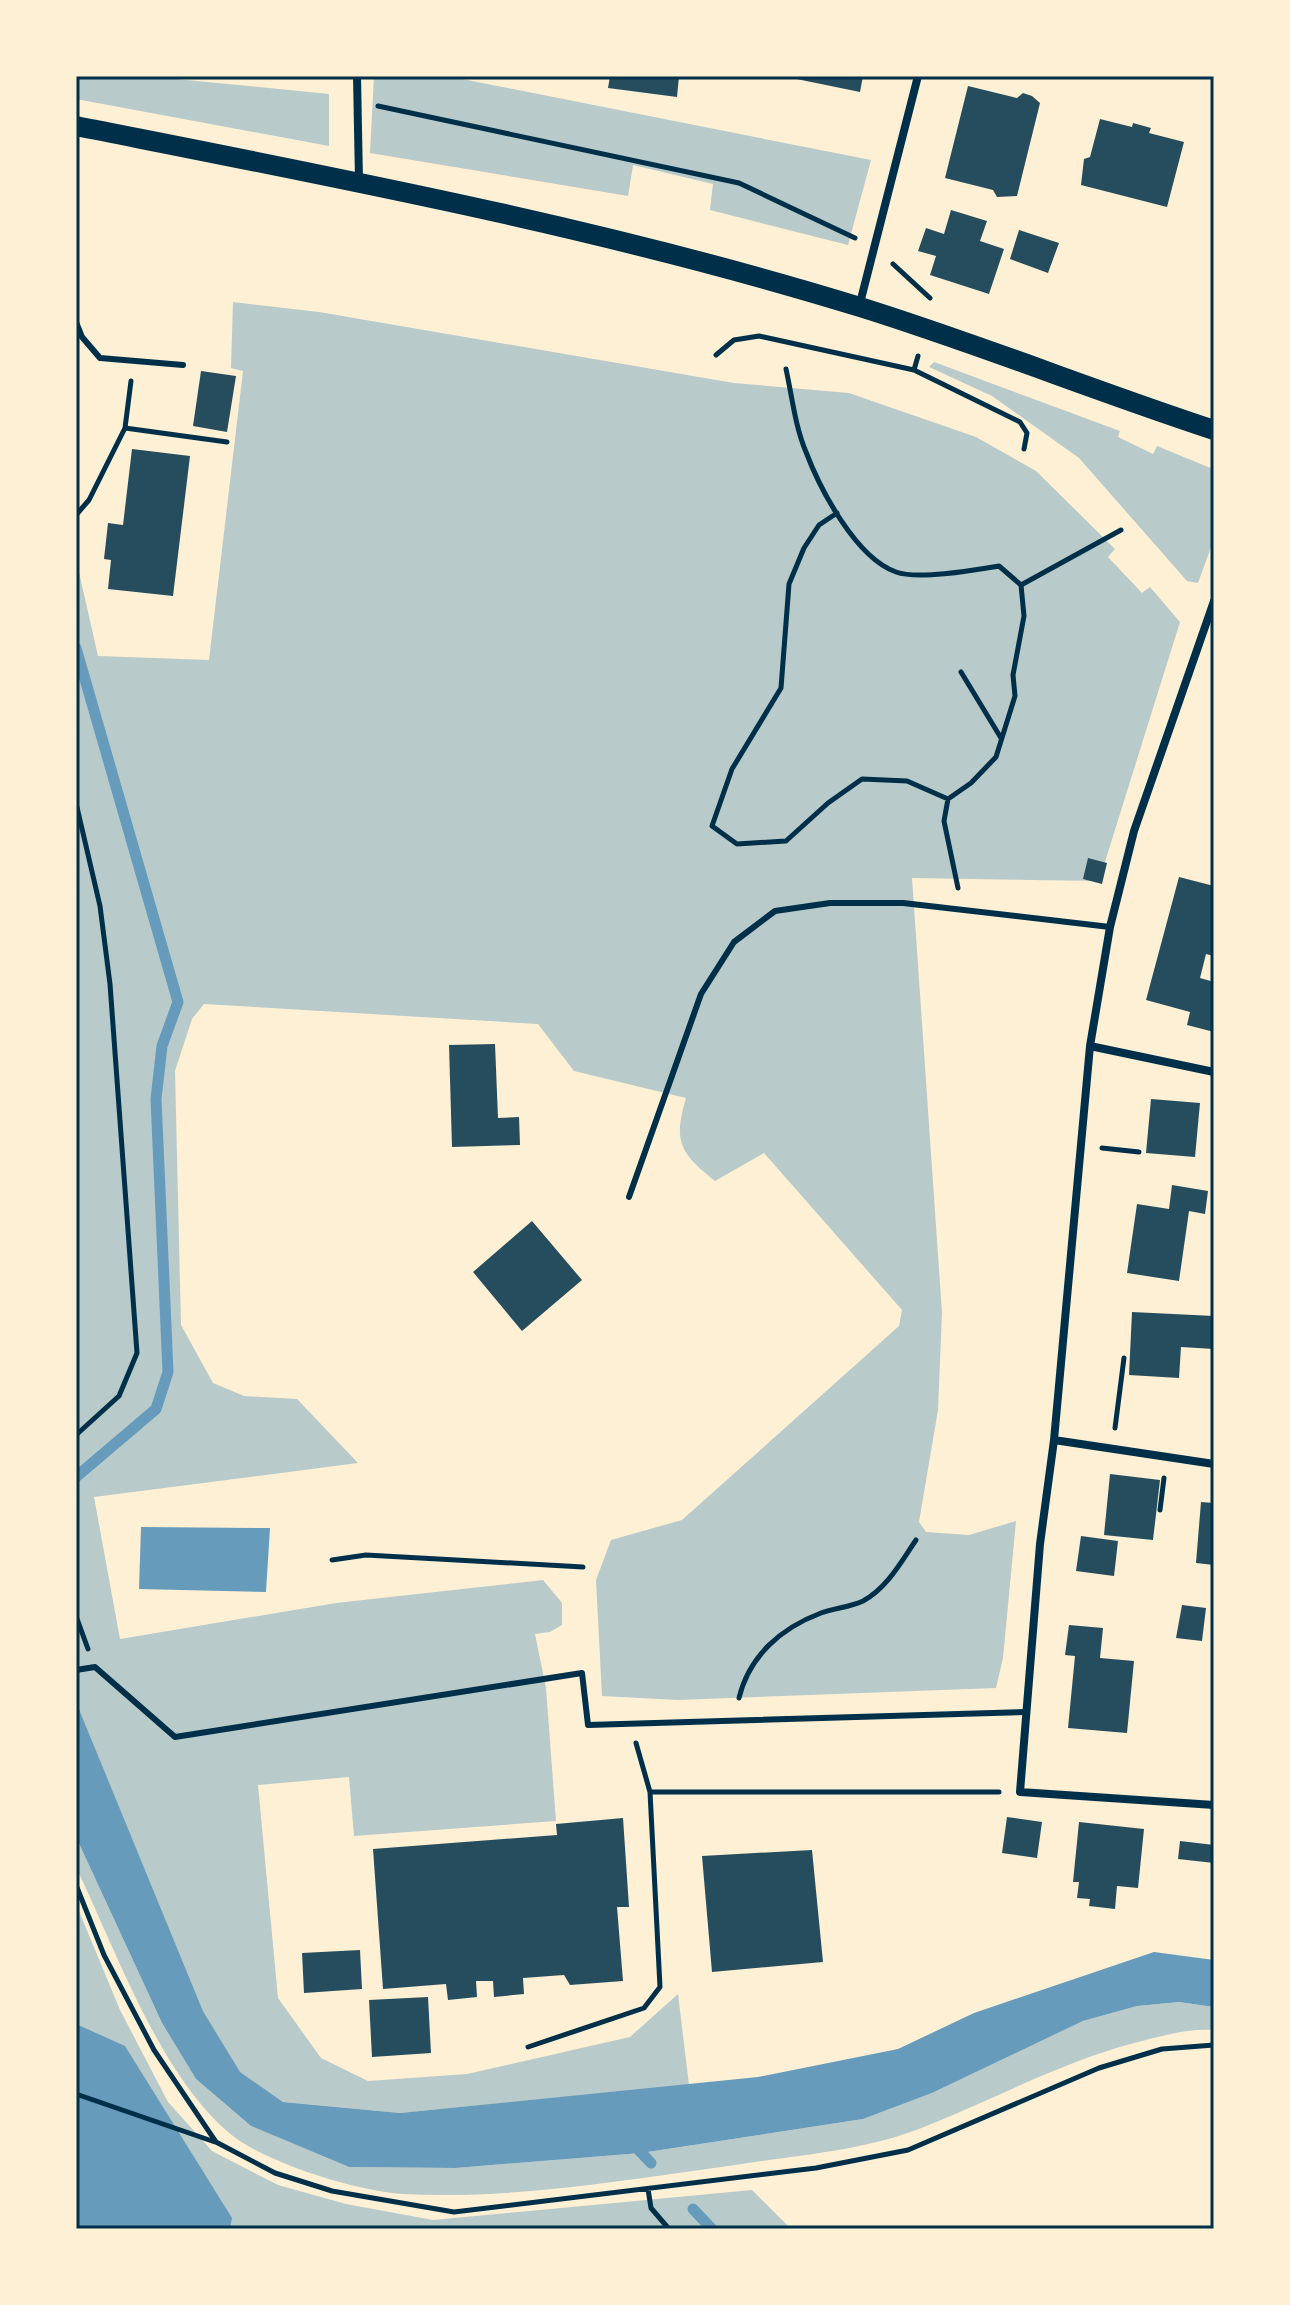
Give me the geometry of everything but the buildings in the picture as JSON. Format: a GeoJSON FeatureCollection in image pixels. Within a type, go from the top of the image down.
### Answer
{"type":"FeatureCollection","features":[{"type":"Feature","properties":{"kind":"main road"},"geometry":{"type":"LineString","coordinates":[[76,126],[359,182],[656,251],[859,307],[1214,430]]}},
{"type":"Feature","properties":{"kind":"street"},"geometry":{"type":"LineString","coordinates":[[357,76],[359,182]]}},
{"type":"Feature","properties":{"kind":"street"},"geometry":{"type":"LineString","coordinates":[[859,307],[918,76]]}},
{"type":"Feature","properties":{"kind":"street"},"geometry":{"type":"LineString","coordinates":[[1214,601],[1134,831],[1110,927],[1090,1046],[1054,1440],[1040,1544],[1020,1792],[1214,1805]]}},
{"type":"Feature","properties":{"kind":"street"},"geometry":{"type":"LineString","coordinates":[[1090,1046],[1214,1072]]}},
{"type":"Feature","properties":{"kind":"street"},"geometry":{"type":"LineString","coordinates":[[1054,1440],[1214,1464]]}},
{"type":"Feature","properties":{"kind":"lane"},"geometry":{"type":"LineString","coordinates":[[76,322],[82,337],[100,358],[183,365]]}},
{"type":"Feature","properties":{"kind":"lane"},"geometry":{"type":"LineString","coordinates":[[629,1197],[701,994],[734,942],[775,911],[830,903],[903,903],[1110,927]]}},
{"type":"Feature","properties":{"kind":"lane"},"geometry":{"type":"LineString","coordinates":[[76,1670],[95,1667],[175,1737],[582,1673],[588,1725],[1026,1712]]}},
{"type":"Feature","properties":{"kind":"path"},"geometry":{"type":"LineString","coordinates":[[357,101],[739,183],[873,247]]}},
{"type":"Feature","properties":{"kind":"path"},"geometry":{"type":"LineString","coordinates":[[716,355],[734,340],[759,336],[914,370],[1020,422],[1027,433],[1024,449]]}},
{"type":"Feature","properties":{"kind":"path"},"geometry":{"type":"LineString","coordinates":[[76,515],[89,500],[125,428],[133,363]]}},
{"type":"Feature","properties":{"kind":"path"},"geometry":{"type":"LineString","coordinates":[[786,369],[805,451],[837,513],[863,550],[896,572],[999,566],[1021,585],[1024,616],[1013,675],[1015,696],[996,757],[971,783],[948,799],[944,821],[964,911]]}},
{"type":"Feature","properties":{"kind":"path"},"geometry":{"type":"LineString","coordinates":[[125,428],[227,442]]}},
{"type":"Feature","properties":{"kind":"path"},"geometry":{"type":"LineString","coordinates":[[837,513],[819,525],[804,548],[789,584],[781,688],[732,769],[712,826],[737,844],[786,841],[828,803],[862,779],[907,781],[948,799]]}},
{"type":"Feature","properties":{"kind":"path"},"geometry":{"type":"LineString","coordinates":[[1021,585],[1121,530]]}},
{"type":"Feature","properties":{"kind":"path"},"geometry":{"type":"LineString","coordinates":[[961,672],[1001,739]]}},
{"type":"Feature","properties":{"kind":"path"},"geometry":{"type":"LineString","coordinates":[[76,803],[100,906],[110,984],[137,1353],[119,1396],[76,1435]]}},
{"type":"Feature","properties":{"kind":"path"},"geometry":{"type":"LineString","coordinates":[[1081,1146],[1139,1152]]}},
{"type":"Feature","properties":{"kind":"path"},"geometry":{"type":"LineString","coordinates":[[1113,1449],[1124,1358]]}},
{"type":"Feature","properties":{"kind":"path"},"geometry":{"type":"LineString","coordinates":[[1160,1510],[1163,1492]]}},
{"type":"Feature","properties":{"kind":"path"},"geometry":{"type":"LineString","coordinates":[[734,1722],[744,1678],[769,1644],[790,1626],[863,1601],[886,1583],[916,1540]]}},
{"type":"Feature","properties":{"kind":"path"},"geometry":{"type":"LineString","coordinates":[[332,1560],[366,1555],[583,1567]]}},
{"type":"Feature","properties":{"kind":"path"},"geometry":{"type":"LineString","coordinates":[[76,1616],[95,1667]]}},
{"type":"Feature","properties":{"kind":"path"},"geometry":{"type":"LineString","coordinates":[[528,2047],[644,2008],[660,1987],[650,1792],[631,1725]]}},
{"type":"Feature","properties":{"kind":"path"},"geometry":{"type":"LineString","coordinates":[[650,1792],[1020,1792]]}},
{"type":"Feature","properties":{"kind":"path"},"geometry":{"type":"LineString","coordinates":[[76,1885],[104,1955],[154,2050],[216,2142]]}},
{"type":"Feature","properties":{"kind":"path"},"geometry":{"type":"LineString","coordinates":[[76,2094],[216,2142],[275,2173],[332,2191],[454,2212],[816,2168],[908,2150],[1099,2068],[1162,2049],[1214,2045]]}},
{"type":"Feature","properties":{"kind":"path"},"geometry":{"type":"LineString","coordinates":[[648,2189],[651,2208],[669,2229]]}},
{"type":"Feature","properties":{"kind":"shaded area"},"geometry":{"type":"Polygon","coordinates":[[[76,76],[146,76],[329,94],[329,146],[76,99],[76,76]]]}},
{"type":"Feature","properties":{"kind":"shaded area"},"geometry":{"type":"Polygon","coordinates":[[[374,76],[447,76],[871,160],[848,245],[710,210],[713,184],[633,165],[628,196],[370,153],[374,76]]]}},
{"type":"Feature","properties":{"kind":"shaded area"},"geometry":{"type":"Polygon","coordinates":[[[233,302],[319,312],[734,383],[849,393],[976,437],[1036,471],[1115,549],[1108,557],[1142,593],[1150,587],[1180,622],[1099,881],[912,878],[942,1313],[938,1410],[919,1522],[926,1532],[969,1535],[1016,1521],[1003,1658],[996,1688],[678,1700],[602,1696],[596,1580],[611,1540],[682,1520],[899,1326],[902,1310],[764,1153],[715,1181],[682,1146],[680,1126],[686,1098],[574,1071],[538,1024],[204,1004],[192,1019],[175,1071],[181,1325],[213,1383],[244,1396],[297,1399],[358,1463],[94,1497],[120,1639],[336,1603],[543,1580],[562,1603],[562,1625],[550,1632],[535,1634],[546,1688],[556,1821],[354,1836],[349,1777],[258,1785],[278,1998],[321,2058],[368,2081],[467,2074],[630,2037],[678,1994],[689,2085],[400,2113],[283,2102],[240,2073],[203,2011],[76,1703],[76,559],[98,656],[209,660],[243,371],[231,368],[233,302]]]}},
{"type":"Feature","properties":{"kind":"shaded area"},"geometry":{"type":"Polygon","coordinates":[[[934,362],[1120,431],[1118,437],[1153,454],[1157,446],[1213,469],[1214,539],[1198,583],[1187,581],[1079,458],[992,396],[929,367],[934,362]]]}},
{"type":"Feature","properties":{"kind":"shaded area"},"geometry":{"type":"Polygon","coordinates":[[[76,1837],[162,2023],[196,2079],[251,2126],[349,2167],[456,2168],[641,2153],[863,2119],[932,2093],[1083,2021],[1137,2006],[1179,2002],[1214,2007],[1214,2030],[1178,2032],[1086,2058],[924,2127],[854,2147],[569,2187],[485,2194],[383,2192],[338,2182],[268,2156],[233,2136],[207,2111],[162,2048],[124,1974],[76,1867],[76,1837]]]}},
{"type":"Feature","properties":{"kind":"shaded area"},"geometry":{"type":"Polygon","coordinates":[[[76,1904],[120,2010],[168,2102],[212,2151],[278,2185],[346,2204],[433,2220],[752,2190],[791,2229],[76,2229],[76,1904]]]}},
{"type":"Feature","properties":{"kind":"water"},"geometry":{"type":"Polygon","coordinates":[[[141,1527],[270,1528],[266,1592],[139,1589],[141,1527]]]}},
{"type":"Feature","properties":{"kind":"water"},"geometry":{"type":"Polygon","coordinates":[[[76,1702],[203,2011],[240,2072],[283,2102],[400,2113],[758,2077],[898,2049],[974,2013],[1154,1952],[1214,1960],[1214,2007],[1179,2002],[1137,2006],[1083,2021],[932,2093],[863,2119],[641,2153],[456,2168],[349,2167],[251,2126],[196,2079],[162,2023],[76,1837],[76,1702]]]}},
{"type":"Feature","properties":{"kind":"water"},"geometry":{"type":"Polygon","coordinates":[[[76,2024],[125,2046],[232,2218],[230,2229],[76,2229],[76,2024]]]}},
{"type":"Feature","properties":{"kind":"waterway"},"geometry":{"type":"LineString","coordinates":[[76,648],[178,1002],[162,1046],[156,1099],[168,1372],[156,1409],[76,1477]]}},
{"type":"Feature","properties":{"kind":"waterway"},"geometry":{"type":"LineString","coordinates":[[632,2143],[651,2163]]}},
{"type":"Feature","properties":{"kind":"waterway"},"geometry":{"type":"LineString","coordinates":[[693,2209],[712,2229]]}}]}
